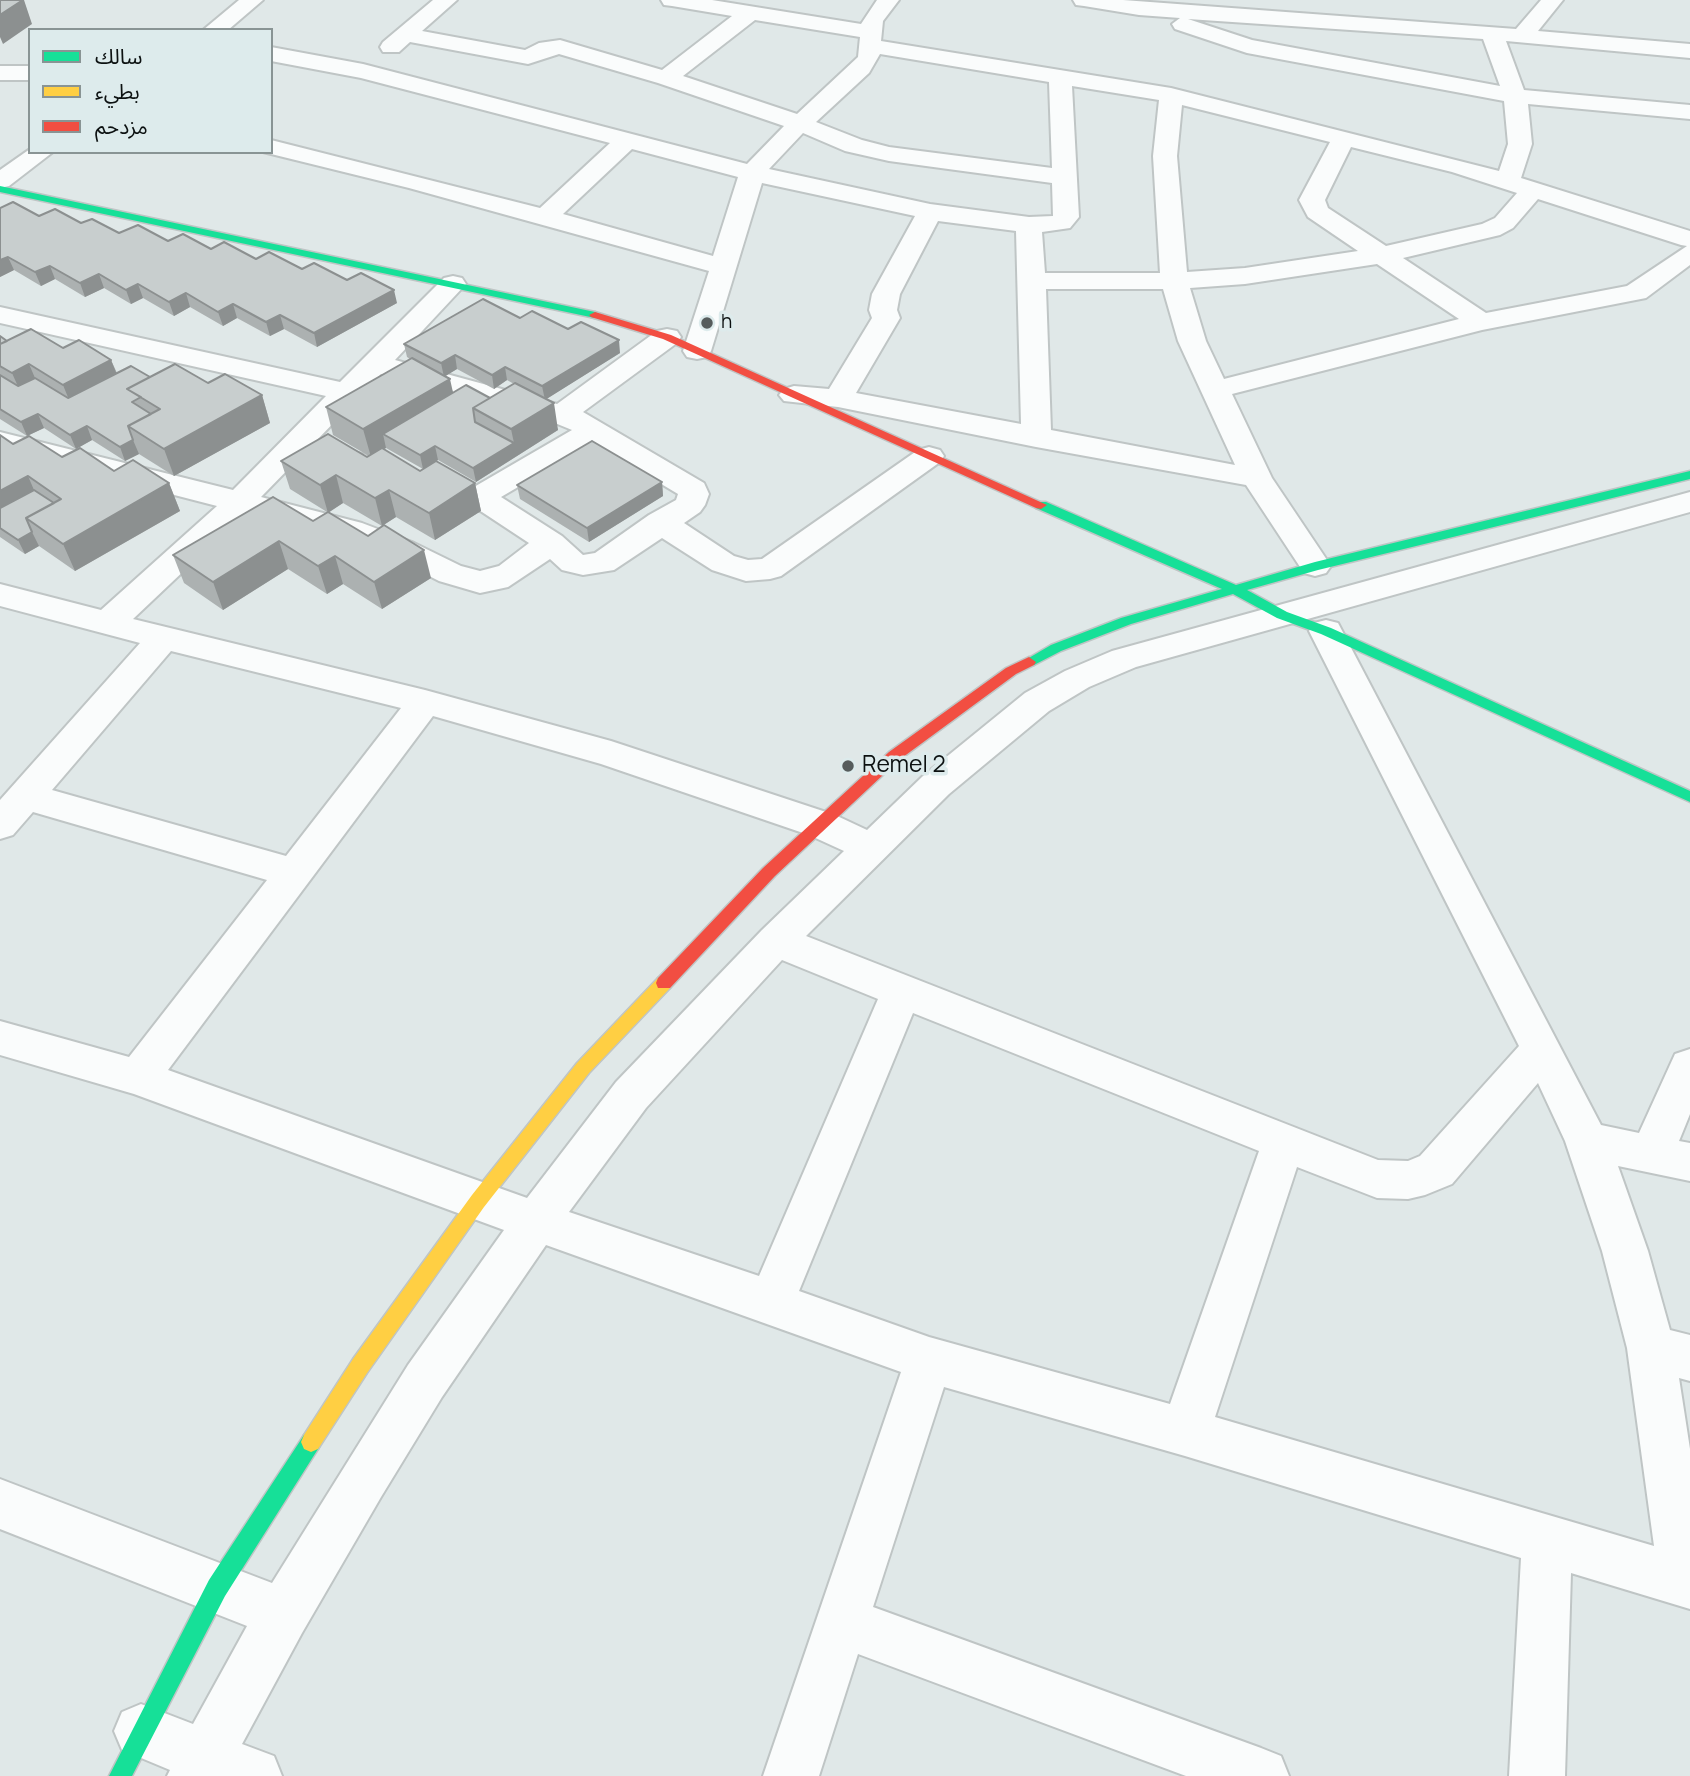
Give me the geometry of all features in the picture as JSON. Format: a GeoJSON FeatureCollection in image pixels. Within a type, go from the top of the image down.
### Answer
{"type":"FeatureCollection","features":[{"type":"Feature","properties":{"kind":"street"},"geometry":{"type":"LineString","coordinates":[[217,28],[252,0]]}},
{"type":"Feature","properties":{"kind":"street"},"geometry":{"type":"LineString","coordinates":[[363,71],[446,0]]}},
{"type":"Feature","properties":{"kind":"street"},"geometry":{"type":"LineString","coordinates":[[672,0],[750,13],[1060,77],[1171,95],[1508,181],[1686,236],[1636,292],[1481,322],[1215,390]]}},
{"type":"Feature","properties":{"kind":"street"},"geometry":{"type":"LineString","coordinates":[[697,351],[752,173],[799,123],[861,68],[869,57],[872,20],[888,0]]}},
{"type":"Feature","properties":{"kind":"street"},"geometry":{"type":"LineString","coordinates":[[1084,0],[1139,9],[1690,51]]}},
{"type":"Feature","properties":{"kind":"street"},"geometry":{"type":"LineString","coordinates":[[1521,37],[1552,0]]}},
{"type":"Feature","properties":{"kind":"street"},"geometry":{"type":"LineString","coordinates":[[1139,9],[1247,46],[1516,96],[1690,112]]}},
{"type":"Feature","properties":{"kind":"street"},"geometry":{"type":"LineString","coordinates":[[666,78],[750,13]]}},
{"type":"Feature","properties":{"kind":"street"},"geometry":{"type":"LineString","coordinates":[[1492,34],[1516,96],[1520,144],[1508,181]]}},
{"type":"Feature","properties":{"kind":"street"},"geometry":{"type":"LineString","coordinates":[[405,35],[523,57],[533,56],[547,48],[560,47],[666,78],[799,123],[854,146],[1065,177]]}},
{"type":"Feature","properties":{"kind":"street"},"geometry":{"type":"LineString","coordinates":[[273,54],[363,71],[752,173],[930,212],[1029,225],[1064,221],[1065,177],[1060,77]]}},
{"type":"Feature","properties":{"kind":"street"},"geometry":{"type":"LineString","coordinates":[[1,74],[28,73]]}},
{"type":"Feature","properties":{"kind":"street"},"geometry":{"type":"LineString","coordinates":[[1171,95],[1165,156],[1174,281],[1192,341],[1257,478],[1315,565]]}},
{"type":"Feature","properties":{"kind":"street"},"geometry":{"type":"LineString","coordinates":[[1343,139],[1312,200],[1313,206],[1323,218],[1384,255],[1481,322]]}},
{"type":"Feature","properties":{"kind":"street"},"geometry":{"type":"LineString","coordinates":[[545,217],[627,140]]}},
{"type":"Feature","properties":{"kind":"street"},"geometry":{"type":"LineString","coordinates":[[273,146],[416,181],[725,267]]}},
{"type":"Feature","properties":{"kind":"street"},"geometry":{"type":"LineString","coordinates":[[0,181],[38,154]]}},
{"type":"Feature","properties":{"kind":"street"},"geometry":{"type":"LineString","coordinates":[[0,189],[600,315],[667,337],[1232,589],[1282,615],[1326,631],[1690,797]]}},
{"type":"Feature","properties":{"kind":"street"},"geometry":{"type":"LineString","coordinates":[[1032,281],[1174,281],[1245,276],[1384,255],[1491,230],[1504,223],[1534,189]]}},
{"type":"Feature","properties":{"kind":"street"},"geometry":{"type":"LineString","coordinates":[[838,398],[886,318],[883,310],[886,294],[930,212]]}},
{"type":"Feature","properties":{"kind":"street"},"geometry":{"type":"LineString","coordinates":[[1029,225],[1037,438]]}},
{"type":"Feature","properties":{"kind":"street"},"geometry":{"type":"LineString","coordinates":[[108,623],[240,501],[453,284]]}},
{"type":"Feature","properties":{"kind":"street"},"geometry":{"type":"LineString","coordinates":[[0,315],[346,392]]}},
{"type":"Feature","properties":{"kind":"street"},"geometry":{"type":"LineString","coordinates":[[561,415],[667,337]]}},
{"type":"Feature","properties":{"kind":"street"},"geometry":{"type":"LineString","coordinates":[[293,445],[391,471],[477,498],[493,505],[551,544],[573,563],[603,563],[660,522],[689,505],[694,498],[693,490],[594,430],[561,415],[375,363]]}},
{"type":"Feature","properties":{"kind":"street"},"geometry":{"type":"LineString","coordinates":[[793,395],[838,398],[1257,478]]}},
{"type":"Feature","properties":{"kind":"street"},"geometry":{"type":"LineString","coordinates":[[477,498],[594,430]]}},
{"type":"Feature","properties":{"kind":"street"},"geometry":{"type":"LineString","coordinates":[[0,441],[351,530],[401,549],[450,574],[481,582],[496,580],[510,573],[551,544]]}},
{"type":"Feature","properties":{"kind":"street"},"geometry":{"type":"LineString","coordinates":[[660,522],[723,563],[746,571],[770,569],[929,456]]}},
{"type":"Feature","properties":{"kind":"street"},"geometry":{"type":"LineString","coordinates":[[254,1776],[131,1753],[217,1588],[353,1377],[478,1201],[583,1068],[769,873],[894,756],[1011,671],[1056,648],[1126,621],[1315,565],[1690,475]]}},
{"type":"Feature","properties":{"kind":"street"},"geometry":{"type":"LineString","coordinates":[[200,1766],[283,1614],[418,1391],[537,1220],[631,1095],[776,941],[936,785],[1037,702],[1124,659],[1690,502]]}},
{"type":"Feature","properties":{"kind":"street"},"geometry":{"type":"LineString","coordinates":[[0,595],[164,639],[425,702],[611,754],[822,825],[872,848]]}},
{"type":"Feature","properties":{"kind":"street"},"geometry":{"type":"LineString","coordinates":[[0,1038],[138,1077],[478,1201],[771,1302],[929,1360],[1185,1432],[1687,1581],[1670,1353],[1625,1251],[1587,1141],[1326,631]]}},
{"type":"Feature","properties":{"kind":"street"},"geometry":{"type":"LineString","coordinates":[[0,825],[164,639]]}},
{"type":"Feature","properties":{"kind":"street"},"geometry":{"type":"LineString","coordinates":[[138,1077],[425,702]]}},
{"type":"Feature","properties":{"kind":"street"},"geometry":{"type":"LineString","coordinates":[[25,796],[294,873]]}},
{"type":"Feature","properties":{"kind":"street"},"geometry":{"type":"LineString","coordinates":[[776,941],[1377,1179],[1408,1180],[1436,1170],[1542,1049]]}},
{"type":"Feature","properties":{"kind":"street"},"geometry":{"type":"LineString","coordinates":[[771,1302],[902,991]]}},
{"type":"Feature","properties":{"kind":"street"},"geometry":{"type":"LineString","coordinates":[[1587,1141],[1670,1158],[1690,1066]]}},
{"type":"Feature","properties":{"kind":"street"},"geometry":{"type":"LineString","coordinates":[[1185,1432],[1283,1141]]}},
{"type":"Feature","properties":{"kind":"street"},"geometry":{"type":"LineString","coordinates":[[791,1776],[929,1360]]}},
{"type":"Feature","properties":{"kind":"street"},"geometry":{"type":"LineString","coordinates":[[0,1504],[283,1614]]}},
{"type":"Feature","properties":{"kind":"street"},"geometry":{"type":"LineString","coordinates":[[1537,1776],[1547,1541]]}},
{"type":"Feature","properties":{"kind":"street"},"geometry":{"type":"LineString","coordinates":[[842,1622],[1261,1776]]}},
{"type":"Feature","properties":{"kind":"building"},"geometry":{"type":"Polygon","coordinates":[[[0,0],[23,0],[0,15],[0,0]]]}},
{"type":"Feature","properties":{"kind":"building"},"geometry":{"type":"Polygon","coordinates":[[[13,202],[39,216],[55,209],[81,223],[92,219],[119,233],[138,225],[168,241],[183,234],[211,249],[224,242],[256,259],[269,252],[302,269],[314,263],[347,280],[361,273],[394,290],[314,333],[280,315],[266,322],[233,304],[218,312],[186,293],[169,302],[138,284],[126,290],[99,274],[80,283],[50,266],[35,272],[8,257],[0,260],[0,208],[13,202]]]}},
{"type":"Feature","properties":{"kind":"building"},"geometry":{"type":"Polygon","coordinates":[[[483,299],[520,318],[532,311],[568,329],[581,322],[619,340],[542,386],[505,367],[492,375],[455,355],[441,363],[404,344],[483,299]]]}},
{"type":"Feature","properties":{"kind":"building"},"geometry":{"type":"Polygon","coordinates":[[[31,329],[63,348],[79,340],[111,360],[63,385],[29,364],[12,373],[0,366],[0,344],[31,329]]]}},
{"type":"Feature","properties":{"kind":"building"},"geometry":{"type":"Polygon","coordinates":[[[412,358],[450,379],[363,429],[326,407],[412,358]]]}},
{"type":"Feature","properties":{"kind":"building"},"geometry":{"type":"Polygon","coordinates":[[[175,364],[208,383],[225,374],[262,395],[164,449],[128,426],[160,409],[127,389],[175,364]]]}},
{"type":"Feature","properties":{"kind":"building"},"geometry":{"type":"Polygon","coordinates":[[[131,366],[150,377],[127,389],[141,397],[132,402],[151,414],[128,426],[133,440],[120,447],[87,426],[70,435],[38,414],[21,422],[0,409],[0,375],[18,386],[35,378],[68,398],[131,366]]]}},
{"type":"Feature","properties":{"kind":"building"},"geometry":{"type":"Polygon","coordinates":[[[515,383],[554,403],[511,429],[473,408],[515,383]]]}},
{"type":"Feature","properties":{"kind":"building"},"geometry":{"type":"Polygon","coordinates":[[[466,385],[490,398],[473,408],[475,422],[514,443],[473,468],[435,446],[420,455],[383,434],[466,385]]]}},
{"type":"Feature","properties":{"kind":"building"},"geometry":{"type":"Polygon","coordinates":[[[328,434],[367,457],[382,448],[420,471],[436,461],[475,483],[429,513],[389,490],[375,498],[336,475],[320,485],[281,461],[328,434]]]}},
{"type":"Feature","properties":{"kind":"building"},"geometry":{"type":"Polygon","coordinates":[[[0,435],[13,444],[29,436],[62,457],[80,448],[114,471],[133,460],[169,483],[63,544],[26,518],[61,499],[28,476],[0,491],[0,435]]]}},
{"type":"Feature","properties":{"kind":"building"},"geometry":{"type":"Polygon","coordinates":[[[592,441],[662,482],[587,528],[517,485],[592,441]]]}},
{"type":"Feature","properties":{"kind":"building"},"geometry":{"type":"Polygon","coordinates":[[[34,490],[54,503],[26,518],[32,532],[18,540],[0,528],[0,508],[34,490]]]}},
{"type":"Feature","properties":{"kind":"building"},"geometry":{"type":"Polygon","coordinates":[[[273,497],[313,521],[328,512],[368,536],[384,525],[424,550],[374,582],[335,556],[318,566],[279,541],[213,582],[173,555],[273,497]]]}},
{"type":"Feature","properties":{"kind":"traffic: fast"},"geometry":{"type":"LineString","coordinates":[[0,189],[595,315]]}},
{"type":"Feature","properties":{"kind":"traffic: fast"},"geometry":{"type":"LineString","coordinates":[[1029,662],[1056,648],[1126,621],[1315,566],[1690,475]]}},
{"type":"Feature","properties":{"kind":"traffic: fast"},"geometry":{"type":"LineString","coordinates":[[1041,505],[1232,588],[1282,615],[1326,631],[1690,797]]}},
{"type":"Feature","properties":{"kind":"traffic: fast"},"geometry":{"type":"LineString","coordinates":[[120,1776],[217,1588],[311,1442]]}},
{"type":"Feature","properties":{"kind":"traffic: slow"},"geometry":{"type":"LineString","coordinates":[[311,1442],[360,1366],[478,1201],[583,1068],[664,983]]}},
{"type":"Feature","properties":{"kind":"traffic: jam"},"geometry":{"type":"LineString","coordinates":[[595,315],[667,337],[1041,505]]}},
{"type":"Feature","properties":{"kind":"traffic: jam"},"geometry":{"type":"LineString","coordinates":[[664,983],[769,872],[894,756],[1011,671],[1029,662]]}},
{"type":"Feature","properties":{"kind":"place","name":"h"},"geometry":{"type":"Point","coordinates":[707,323]}},
{"type":"Feature","properties":{"kind":"place","name":"Remel 2"},"geometry":{"type":"Point","coordinates":[848,766]}}]}
